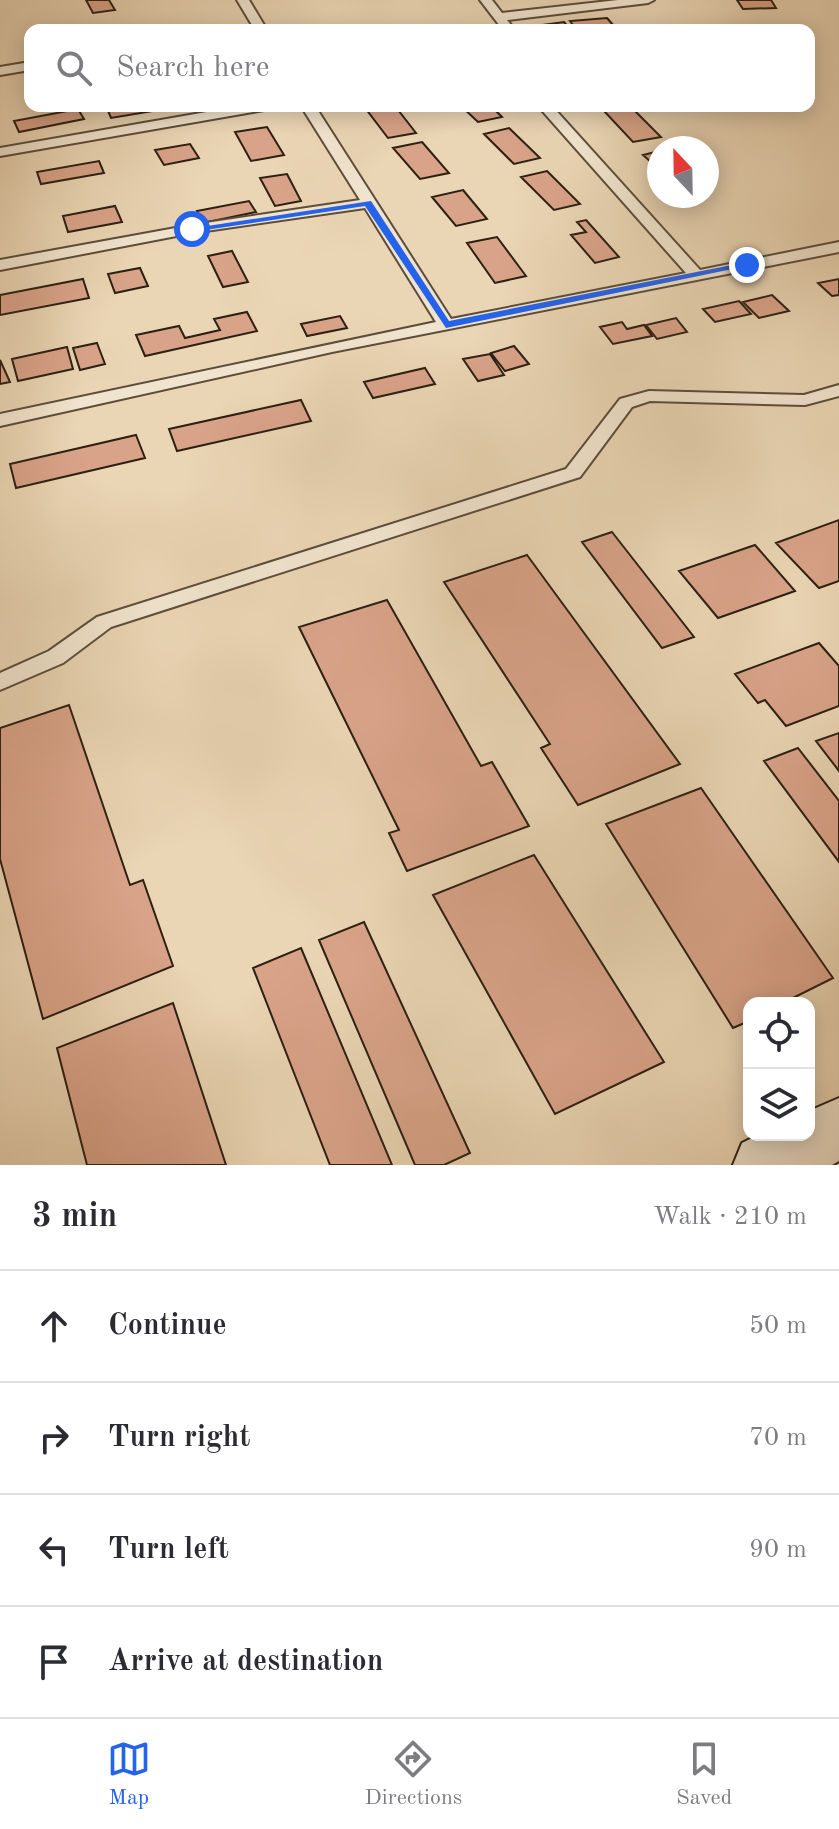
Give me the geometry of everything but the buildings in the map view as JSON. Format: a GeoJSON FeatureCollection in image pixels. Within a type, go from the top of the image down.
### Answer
{"type":"FeatureCollection","features":[{"type":"Feature","properties":{"kind":"main road"},"geometry":{"type":"LineString","coordinates":[[764,1165],[839,1129]]}},
{"type":"Feature","properties":{"kind":"lane"},"geometry":{"type":"LineString","coordinates":[[243,0],[257,24]]}},
{"type":"Feature","properties":{"kind":"lane"},"geometry":{"type":"LineString","coordinates":[[486,0],[504,24]]}},
{"type":"Feature","properties":{"kind":"lane"},"geometry":{"type":"LineString","coordinates":[[499,17],[648,0]]}},
{"type":"Feature","properties":{"kind":"lane"},"geometry":{"type":"LineString","coordinates":[[0,71],[24,67]]}},
{"type":"Feature","properties":{"kind":"lane"},"geometry":{"type":"LineString","coordinates":[[0,152],[230,112]]}},
{"type":"Feature","properties":{"kind":"lane"},"geometry":{"type":"LineString","coordinates":[[312,112],[446,324]]}},
{"type":"Feature","properties":{"kind":"lane"},"geometry":{"type":"LineString","coordinates":[[550,112],[696,275]]}},
{"type":"Feature","properties":{"kind":"lane"},"geometry":{"type":"LineString","coordinates":[[0,265],[192,229],[368,203]]}},
{"type":"Feature","properties":{"kind":"lane"},"geometry":{"type":"LineString","coordinates":[[0,420],[446,324],[839,247]]}},
{"type":"Feature","properties":{"kind":"lane"},"geometry":{"type":"LineString","coordinates":[[0,682],[56,657],[104,622],[573,473],[626,403],[649,396],[805,400],[839,390]]}},
{"type":"Feature","properties":{"kind":"route"},"geometry":{"type":"LineString","coordinates":[[192,229],[368,203],[446,324],[747,265]]}}]}
